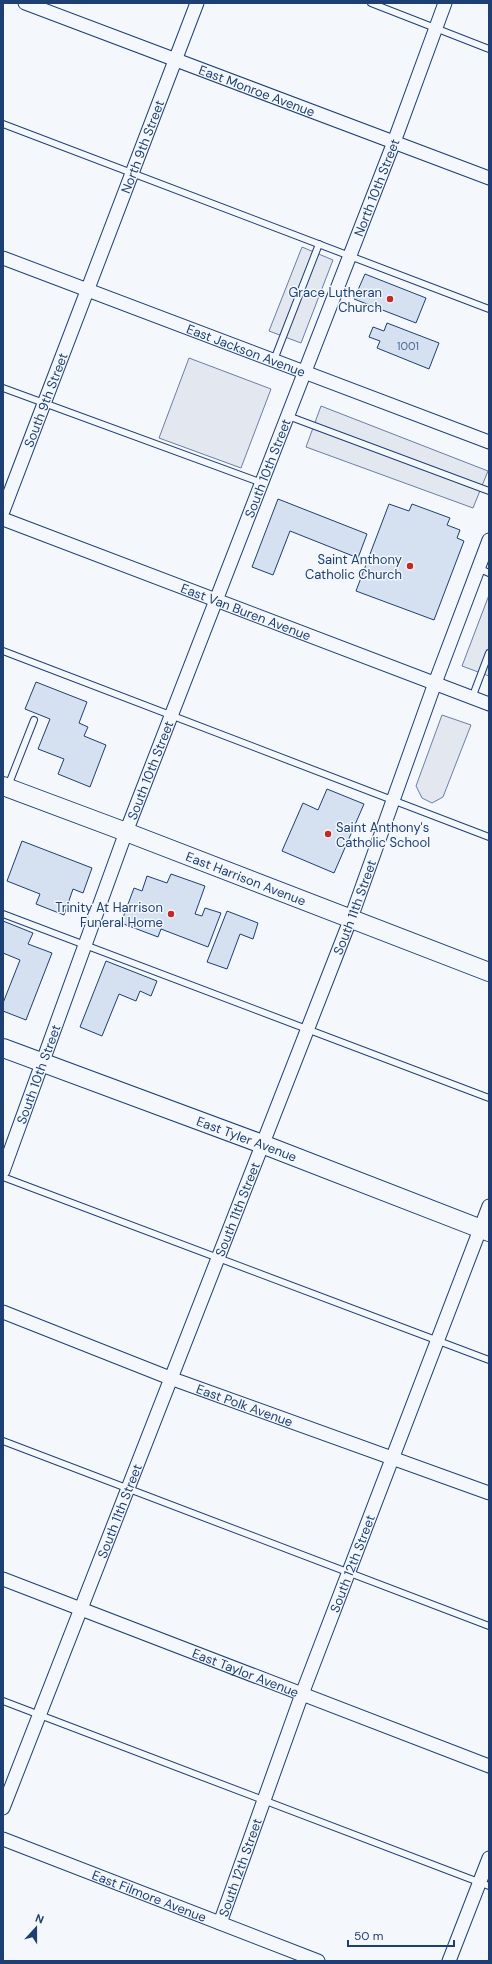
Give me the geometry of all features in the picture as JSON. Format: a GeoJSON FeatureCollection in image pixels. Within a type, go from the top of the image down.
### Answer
{"type":"FeatureCollection","features":[{"type":"Feature","properties":{"kind":"main road","name":"East Harrison Avenue"},"geometry":{"type":"LineString","coordinates":[[5,787],[489,972]]}},
{"type":"Feature","properties":{"kind":"main road","name":"East Tyler Avenue"},"geometry":{"type":"LineString","coordinates":[[3,1048],[262,1144],[485,1231]]}},
{"type":"Feature","properties":{"kind":"street","name":"East Monroe Avenue"},"geometry":{"type":"LineString","coordinates":[[25,3],[489,178]]}},
{"type":"Feature","properties":{"kind":"street","name":"North 9th Street"},"geometry":{"type":"LineString","coordinates":[[87,289],[197,3]]}},
{"type":"Feature","properties":{"kind":"street","name":"North 10th Street"},"geometry":{"type":"LineString","coordinates":[[305,372],[394,142],[445,3]]}},
{"type":"Feature","properties":{"kind":"street","name":"East Jackson Avenue"},"geometry":{"type":"LineString","coordinates":[[3,258],[489,442]]}},
{"type":"Feature","properties":{"kind":"street","name":"South 9th Street"},"geometry":{"type":"LineString","coordinates":[[3,511],[87,289]]}},
{"type":"Feature","properties":{"kind":"street","name":"South 10th Street"},"geometry":{"type":"LineString","coordinates":[[3,1171],[126,832],[305,372]]}},
{"type":"Feature","properties":{"kind":"street","name":"East Van Buren Avenue"},"geometry":{"type":"LineString","coordinates":[[3,519],[489,704]]}},
{"type":"Feature","properties":{"kind":"street","name":"South 11th Street"},"geometry":{"type":"LineString","coordinates":[[3,1808],[351,918],[435,683],[484,570],[489,540]]}},
{"type":"Feature","properties":{"kind":"street","name":"South 12th Street"},"geometry":{"type":"LineString","coordinates":[[220,1923],[302,1694],[438,1340],[485,1231],[489,1206]]}},
{"type":"Feature","properties":{"kind":"street","name":"East Polk Avenue"},"geometry":{"type":"LineString","coordinates":[[3,1312],[170,1378],[393,1457],[489,1494]]}},
{"type":"Feature","properties":{"kind":"street","name":"East Taylor Avenue"},"geometry":{"type":"LineString","coordinates":[[3,1579],[489,1766]]}},
{"type":"Feature","properties":{"kind":"street","name":"East Filmore Avenue"},"geometry":{"type":"LineString","coordinates":[[3,1839],[318,1961]]}},
{"type":"Feature","properties":{"kind":"street"},"geometry":{"type":"LineString","coordinates":[[449,1961],[484,1885],[489,1858]]}},
{"type":"Feature","properties":{"kind":"lane"},"geometry":{"type":"LineString","coordinates":[[371,3],[489,49]]}},
{"type":"Feature","properties":{"kind":"lane"},"geometry":{"type":"LineString","coordinates":[[3,124],[489,309]]}},
{"type":"Feature","properties":{"kind":"lane"},"geometry":{"type":"LineString","coordinates":[[274,360],[319,244]]}},
{"type":"Feature","properties":{"kind":"lane"},"geometry":{"type":"LineString","coordinates":[[3,388],[262,483]]}},
{"type":"Feature","properties":{"kind":"lane"},"geometry":{"type":"LineString","coordinates":[[288,416],[489,491]]}},
{"type":"Feature","properties":{"kind":"lane"},"geometry":{"type":"LineString","coordinates":[[3,651],[489,837]]}},
{"type":"Feature","properties":{"kind":"lane"},"geometry":{"type":"LineString","coordinates":[[472,698],[489,653]]}},
{"type":"Feature","properties":{"kind":"lane"},"geometry":{"type":"LineString","coordinates":[[5,787],[34,720]]}},
{"type":"Feature","properties":{"kind":"lane"},"geometry":{"type":"LineString","coordinates":[[3,914],[489,1098]]}},
{"type":"Feature","properties":{"kind":"lane"},"geometry":{"type":"LineString","coordinates":[[3,1177],[489,1360]]}},
{"type":"Feature","properties":{"kind":"lane"},"geometry":{"type":"LineString","coordinates":[[3,1441],[489,1626]]}},
{"type":"Feature","properties":{"kind":"lane"},"geometry":{"type":"LineString","coordinates":[[3,1701],[264,1802],[402,1852],[484,1885]]}},
{"type":"Feature","properties":{"kind":"shaded area"},"geometry":{"type":"Polygon","coordinates":[[[302,247],[333,260],[301,343],[269,331],[302,247]]]}},
{"type":"Feature","properties":{"kind":"shaded area"},"geometry":{"type":"Polygon","coordinates":[[[189,358],[271,389],[241,468],[159,438],[189,358]]]}},
{"type":"Feature","properties":{"kind":"shaded area"},"geometry":{"type":"Polygon","coordinates":[[[321,406],[488,471],[473,508],[306,447],[321,406]]]}},
{"type":"Feature","properties":{"kind":"shaded area"},"geometry":{"type":"Polygon","coordinates":[[[489,595],[489,676],[462,666],[489,595]]]}},
{"type":"Feature","properties":{"kind":"shaded area"},"geometry":{"type":"Polygon","coordinates":[[[442,715],[471,725],[443,797],[432,803],[422,798],[416,786],[442,715]]]}},
{"type":"Feature","properties":{"kind":"building","name":"Grace Lutheran Church"},"geometry":{"type":"Polygon","coordinates":[[[365,274],[426,298],[416,323],[354,299],[365,274]]]}},
{"type":"Feature","properties":{"kind":"building","name":"Grace Lutheran Church"},"geometry":{"type":"Polygon","coordinates":[[[387,323],[439,343],[429,369],[377,348],[380,341],[369,337],[373,327],[384,331],[387,323]]]}},
{"type":"Feature","properties":{"kind":"building"},"geometry":{"type":"Polygon","coordinates":[[[278,499],[367,534],[358,558],[290,531],[273,575],[252,567],[278,499]]]}},
{"type":"Feature","properties":{"kind":"building","name":"Saint Anthony Catholic Church"},"geometry":{"type":"Polygon","coordinates":[[[389,504],[409,511],[412,504],[450,518],[447,525],[460,530],[457,538],[464,541],[434,620],[356,591],[389,504]]]}},
{"type":"Feature","properties":{"kind":"building"},"geometry":{"type":"Polygon","coordinates":[[[36,682],[87,702],[79,723],[88,727],[84,736],[106,745],[90,787],[58,774],[64,759],[38,749],[50,719],[25,709],[36,682]]]}},
{"type":"Feature","properties":{"kind":"building"},"geometry":{"type":"Polygon","coordinates":[[[327,789],[364,804],[334,873],[282,851],[303,803],[318,810],[327,789]]]}},
{"type":"Feature","properties":{"kind":"building"},"geometry":{"type":"Polygon","coordinates":[[[22,841],[92,868],[83,893],[73,889],[64,915],[36,904],[40,894],[7,881],[22,841]]]}},
{"type":"Feature","properties":{"kind":"building"},"geometry":{"type":"Polygon","coordinates":[[[171,874],[205,886],[195,914],[202,916],[205,908],[221,913],[208,947],[161,929],[158,937],[121,923],[134,888],[142,891],[147,876],[167,883],[171,874]]]}},
{"type":"Feature","properties":{"kind":"building"},"geometry":{"type":"Polygon","coordinates":[[[227,911],[258,923],[253,939],[240,934],[227,969],[207,962],[227,911]]]}},
{"type":"Feature","properties":{"kind":"building"},"geometry":{"type":"Polygon","coordinates":[[[3,921],[33,933],[28,944],[52,953],[26,1020],[3,1011],[3,1003],[20,960],[3,953],[3,921]]]}},
{"type":"Feature","properties":{"kind":"building"},"geometry":{"type":"Polygon","coordinates":[[[106,961],[157,981],[151,996],[140,991],[136,1001],[119,994],[102,1036],[80,1027],[106,961]]]}},
{"type":"Feature","properties":{"kind":"place","name":"Grace Lutheran Church"},"geometry":{"type":"Point","coordinates":[390,299]}},
{"type":"Feature","properties":{"kind":"place","name":"Saint Anthony Catholic Church"},"geometry":{"type":"Point","coordinates":[410,566]}},
{"type":"Feature","properties":{"kind":"place","name":"Saint Anthony's Catholic School"},"geometry":{"type":"Point","coordinates":[328,834]}},
{"type":"Feature","properties":{"kind":"place","name":"Trinity At Harrison Funeral Home"},"geometry":{"type":"Point","coordinates":[171,914]}}]}
